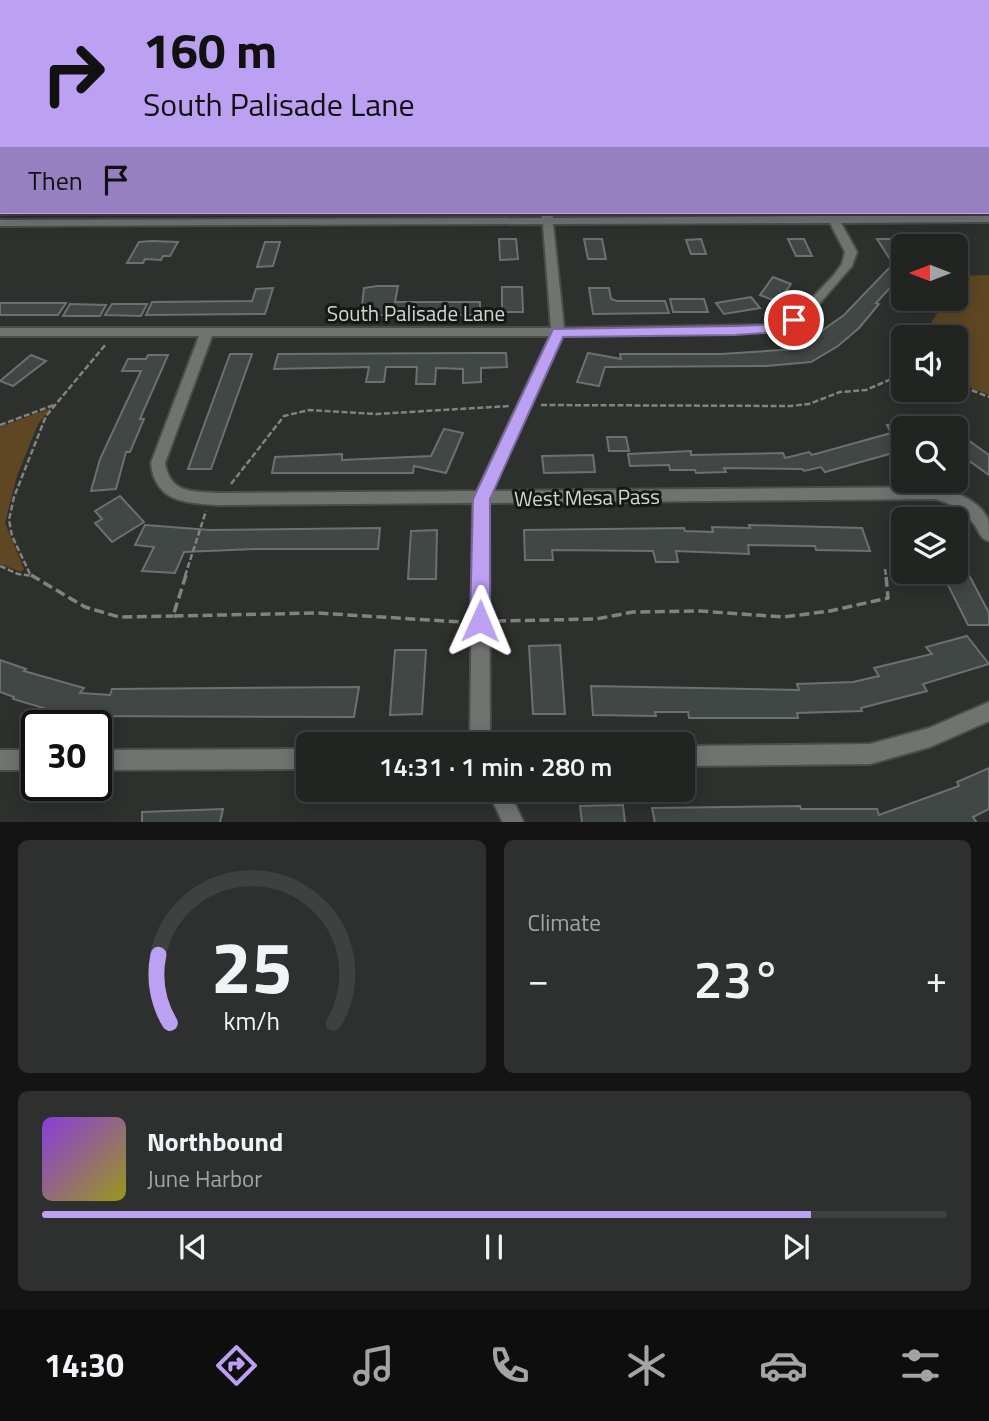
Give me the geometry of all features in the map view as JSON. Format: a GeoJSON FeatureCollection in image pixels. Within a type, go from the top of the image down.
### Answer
{"type":"FeatureCollection","features":[{"type":"Feature","properties":{"kind":"street"},"geometry":{"type":"LineString","coordinates":[[0,223],[548,217],[832,216],[989,219]]}},
{"type":"Feature","properties":{"kind":"street","name":"South Palisade Lane"},"geometry":{"type":"LineString","coordinates":[[0,332],[558,332],[764,329],[802,316],[822,297],[850,258],[848,245],[832,216]]}},
{"type":"Feature","properties":{"kind":"street"},"geometry":{"type":"LineString","coordinates":[[481,732],[481,499],[558,332],[548,217]]}},
{"type":"Feature","properties":{"kind":"street","name":"West Mesa Pass"},"geometry":{"type":"LineString","coordinates":[[207,332],[158,463],[158,476],[172,492],[186,496],[218,499],[481,499],[935,493],[963,502],[982,522],[989,535]]}},
{"type":"Feature","properties":{"kind":"street"},"geometry":{"type":"LineString","coordinates":[[695,756],[870,754],[930,737],[989,711]]}},
{"type":"Feature","properties":{"kind":"street"},"geometry":{"type":"LineString","coordinates":[[112,760],[296,759]]}},
{"type":"Feature","properties":{"kind":"street"},"geometry":{"type":"LineString","coordinates":[[0,760],[21,760]]}},
{"type":"Feature","properties":{"kind":"street"},"geometry":{"type":"LineString","coordinates":[[504,802],[514,822]]}},
{"type":"Feature","properties":{"kind":"path"},"geometry":{"type":"LineString","coordinates":[[113,332],[99,354],[46,416],[14,496],[9,520],[20,556],[30,573],[56,592],[85,607],[119,617],[309,611],[398,615],[461,622]]}},
{"type":"Feature","properties":{"kind":"path"},"geometry":{"type":"LineString","coordinates":[[541,405],[790,406],[809,404],[840,392],[866,390],[891,379]]}},
{"type":"Feature","properties":{"kind":"path"},"geometry":{"type":"LineString","coordinates":[[968,389],[989,397]]}},
{"type":"Feature","properties":{"kind":"path"},"geometry":{"type":"LineString","coordinates":[[0,425],[57,404]]}},
{"type":"Feature","properties":{"kind":"path"},"geometry":{"type":"LineString","coordinates":[[227,489],[284,416],[309,410],[376,414],[509,406]]}},
{"type":"Feature","properties":{"kind":"path"},"geometry":{"type":"LineString","coordinates":[[173,616],[206,511]]}},
{"type":"Feature","properties":{"kind":"path"},"geometry":{"type":"LineString","coordinates":[[0,566],[18,573],[30,573]]}},
{"type":"Feature","properties":{"kind":"path"},"geometry":{"type":"LineString","coordinates":[[496,621],[596,619],[633,612],[700,611],[784,617],[830,611],[888,598],[886,569]]}},
{"type":"Feature","properties":{"kind":"shaded area"},"geometry":{"type":"Polygon","coordinates":[[[989,275],[989,395],[968,387],[968,325],[930,325],[938,312],[968,312],[968,276],[989,275]]]}},
{"type":"Feature","properties":{"kind":"shaded area"},"geometry":{"type":"Polygon","coordinates":[[[51,408],[38,424],[17,476],[5,523],[24,569],[21,572],[0,564],[0,427],[51,408]]]}},
{"type":"Feature","properties":{"kind":"building"},"geometry":{"type":"Polygon","coordinates":[[[499,239],[516,239],[518,259],[500,260],[499,239]]]}},
{"type":"Feature","properties":{"kind":"building"},"geometry":{"type":"Polygon","coordinates":[[[584,239],[602,239],[606,259],[588,259],[584,239]]]}},
{"type":"Feature","properties":{"kind":"building"},"geometry":{"type":"Polygon","coordinates":[[[701,239],[706,254],[691,254],[686,240],[701,239]]]}},
{"type":"Feature","properties":{"kind":"building"},"geometry":{"type":"Polygon","coordinates":[[[788,239],[804,239],[812,256],[796,256],[788,239]]]}},
{"type":"Feature","properties":{"kind":"building"},"geometry":{"type":"Polygon","coordinates":[[[877,239],[891,239],[891,261],[877,239]]]}},
{"type":"Feature","properties":{"kind":"building"},"geometry":{"type":"Polygon","coordinates":[[[139,242],[178,242],[170,256],[163,256],[161,260],[145,259],[143,263],[127,263],[139,242]]]}},
{"type":"Feature","properties":{"kind":"building"},"geometry":{"type":"Polygon","coordinates":[[[265,242],[280,242],[273,266],[257,267],[265,242]]]}},
{"type":"Feature","properties":{"kind":"building"},"geometry":{"type":"Polygon","coordinates":[[[891,266],[891,287],[859,328],[838,346],[811,362],[766,366],[605,367],[599,386],[577,382],[588,353],[621,359],[620,354],[721,354],[796,349],[844,315],[891,266]]]}},
{"type":"Feature","properties":{"kind":"building"},"geometry":{"type":"Polygon","coordinates":[[[773,277],[791,284],[778,302],[760,295],[773,277]]]}},
{"type":"Feature","properties":{"kind":"building"},"geometry":{"type":"Polygon","coordinates":[[[398,286],[395,302],[480,302],[480,315],[361,315],[364,288],[398,286]]]}},
{"type":"Feature","properties":{"kind":"building"},"geometry":{"type":"Polygon","coordinates":[[[502,287],[522,287],[523,312],[502,312],[502,287]]]}},
{"type":"Feature","properties":{"kind":"building"},"geometry":{"type":"Polygon","coordinates":[[[273,288],[265,314],[146,315],[152,302],[252,301],[256,289],[273,288]]]}},
{"type":"Feature","properties":{"kind":"building"},"geometry":{"type":"Polygon","coordinates":[[[589,288],[609,288],[611,299],[617,301],[665,301],[669,313],[593,314],[589,288]]]}},
{"type":"Feature","properties":{"kind":"building"},"geometry":{"type":"Polygon","coordinates":[[[751,297],[760,308],[724,314],[716,303],[751,297]]]}},
{"type":"Feature","properties":{"kind":"building"},"geometry":{"type":"Polygon","coordinates":[[[670,299],[704,299],[708,312],[673,312],[670,299]]]}},
{"type":"Feature","properties":{"kind":"building"},"geometry":{"type":"Polygon","coordinates":[[[0,303],[66,303],[58,315],[0,315],[0,303]]]}},
{"type":"Feature","properties":{"kind":"building"},"geometry":{"type":"Polygon","coordinates":[[[70,304],[106,305],[100,316],[63,316],[70,304]]]}},
{"type":"Feature","properties":{"kind":"building"},"geometry":{"type":"Polygon","coordinates":[[[112,304],[147,304],[141,316],[105,315],[112,304]]]}},
{"type":"Feature","properties":{"kind":"building"},"geometry":{"type":"Polygon","coordinates":[[[506,353],[507,367],[481,368],[481,382],[463,383],[463,369],[436,368],[435,384],[416,384],[417,367],[386,367],[384,382],[366,382],[369,367],[274,369],[278,354],[506,353]]]}},
{"type":"Feature","properties":{"kind":"building"},"geometry":{"type":"Polygon","coordinates":[[[230,354],[252,354],[211,469],[188,469],[230,354]]]}},
{"type":"Feature","properties":{"kind":"building"},"geometry":{"type":"Polygon","coordinates":[[[31,355],[46,361],[13,386],[0,381],[31,355]]]}},
{"type":"Feature","properties":{"kind":"building"},"geometry":{"type":"Polygon","coordinates":[[[148,355],[168,355],[140,419],[144,419],[130,452],[126,452],[116,489],[91,491],[100,459],[141,371],[122,371],[128,359],[146,359],[148,355]]]}},
{"type":"Feature","properties":{"kind":"building"},"geometry":{"type":"Polygon","coordinates":[[[444,429],[463,433],[446,473],[414,466],[413,473],[272,473],[275,457],[342,454],[342,460],[431,456],[444,429]]]}},
{"type":"Feature","properties":{"kind":"building"},"geometry":{"type":"Polygon","coordinates":[[[891,433],[891,454],[825,472],[821,467],[804,471],[724,468],[726,472],[696,473],[695,470],[670,470],[669,465],[630,466],[628,454],[691,451],[691,455],[783,453],[785,458],[809,452],[812,455],[891,433]]]}},
{"type":"Feature","properties":{"kind":"building"},"geometry":{"type":"Polygon","coordinates":[[[607,437],[626,437],[629,451],[609,451],[607,437]]]}},
{"type":"Feature","properties":{"kind":"building"},"geometry":{"type":"Polygon","coordinates":[[[968,440],[989,455],[989,475],[968,460],[968,440]]]}},
{"type":"Feature","properties":{"kind":"building"},"geometry":{"type":"Polygon","coordinates":[[[593,455],[595,472],[544,473],[542,456],[593,455]]]}},
{"type":"Feature","properties":{"kind":"building"},"geometry":{"type":"Polygon","coordinates":[[[120,496],[144,522],[112,542],[95,523],[102,519],[95,511],[120,496]]]}},
{"type":"Feature","properties":{"kind":"building"},"geometry":{"type":"Polygon","coordinates":[[[145,525],[210,530],[380,528],[378,549],[184,552],[175,573],[142,571],[154,547],[135,545],[145,525]]]}},
{"type":"Feature","properties":{"kind":"building"},"geometry":{"type":"Polygon","coordinates":[[[749,525],[862,528],[870,551],[816,550],[815,546],[748,545],[749,554],[676,551],[678,562],[656,562],[653,551],[552,550],[553,560],[525,560],[524,530],[684,528],[685,531],[713,532],[712,527],[750,528],[749,525]]]}},
{"type":"Feature","properties":{"kind":"building"},"geometry":{"type":"Polygon","coordinates":[[[437,530],[436,579],[408,579],[411,531],[437,530]]]}},
{"type":"Feature","properties":{"kind":"building"},"geometry":{"type":"Polygon","coordinates":[[[968,573],[989,613],[989,625],[968,625],[948,584],[968,584],[968,573]]]}},
{"type":"Feature","properties":{"kind":"building"},"geometry":{"type":"Polygon","coordinates":[[[967,636],[989,664],[923,684],[927,691],[861,708],[862,711],[797,713],[798,718],[689,718],[688,712],[655,712],[656,716],[593,715],[591,686],[799,690],[797,684],[853,682],[879,676],[874,668],[932,654],[926,647],[967,636]]]}},
{"type":"Feature","properties":{"kind":"building"},"geometry":{"type":"Polygon","coordinates":[[[560,645],[565,714],[533,714],[529,646],[560,645]]]}},
{"type":"Feature","properties":{"kind":"building"},"geometry":{"type":"Polygon","coordinates":[[[395,650],[426,650],[422,714],[390,715],[395,650]]]}},
{"type":"Feature","properties":{"kind":"building"},"geometry":{"type":"Polygon","coordinates":[[[0,660],[26,669],[24,671],[84,688],[80,693],[110,695],[112,689],[359,687],[354,717],[112,716],[112,710],[50,710],[13,699],[14,697],[0,692],[0,660]]]}},
{"type":"Feature","properties":{"kind":"building"},"geometry":{"type":"Polygon","coordinates":[[[989,768],[989,809],[973,817],[976,822],[655,822],[652,808],[800,806],[801,809],[877,809],[879,815],[959,786],[957,782],[989,768]]]}},
{"type":"Feature","properties":{"kind":"building"},"geometry":{"type":"Polygon","coordinates":[[[623,805],[625,822],[582,822],[580,806],[623,805]]]}},
{"type":"Feature","properties":{"kind":"building"},"geometry":{"type":"Polygon","coordinates":[[[223,809],[220,822],[142,822],[142,812],[223,809]]]}},
{"type":"Feature","properties":{"kind":"route"},"geometry":{"type":"LineString","coordinates":[[480,621],[481,499],[558,332],[735,331],[776,327],[794,320]]}}]}
